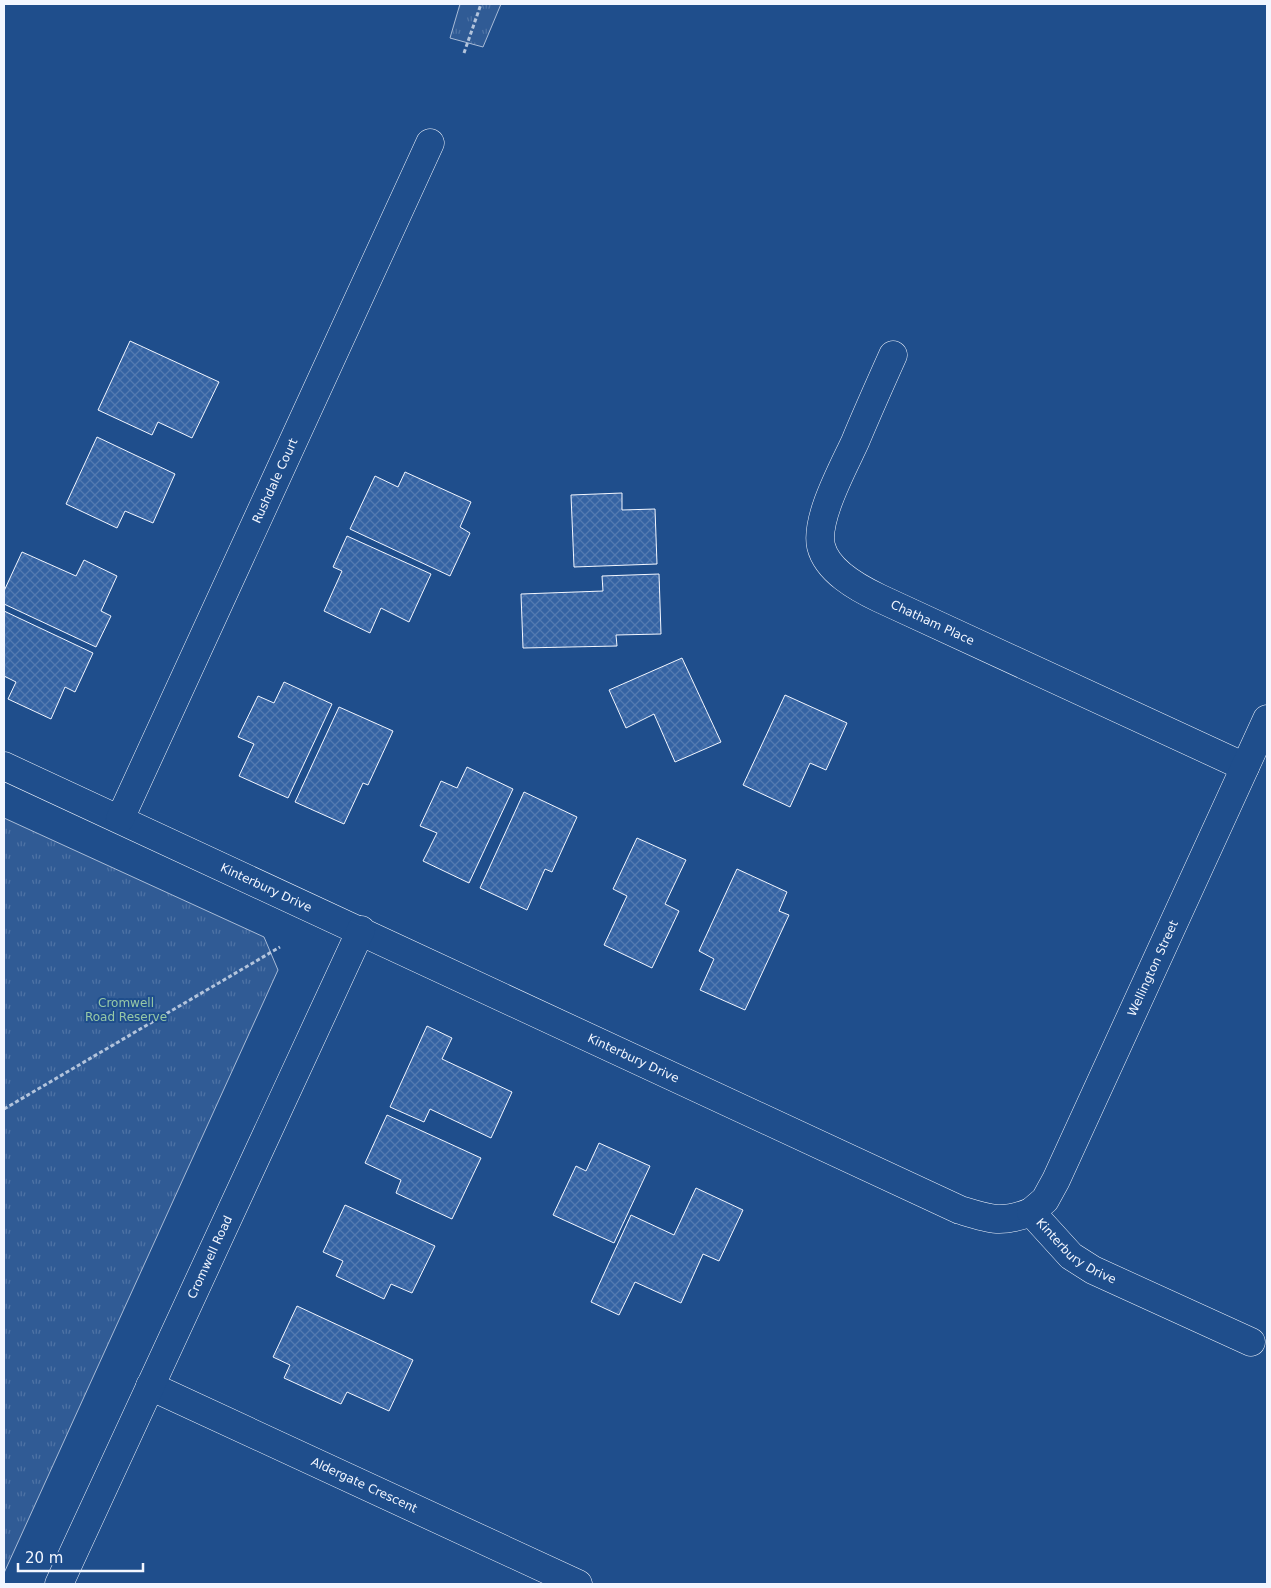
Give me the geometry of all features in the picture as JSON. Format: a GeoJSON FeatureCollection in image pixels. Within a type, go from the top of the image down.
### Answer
{"type":"FeatureCollection","features":[{"type":"Feature","properties":{"kind":"street","name":"Rushdale Court"},"geometry":{"type":"LineString","coordinates":[[120,819],[430,143]]}},
{"type":"Feature","properties":{"kind":"street","name":"Chatham Place"},"geometry":{"type":"LineString","coordinates":[[893,355],[829,500],[821,526],[821,546],[830,564],[850,584],[1246,767]]}},
{"type":"Feature","properties":{"kind":"street","name":"Wellington Street"},"geometry":{"type":"LineString","coordinates":[[1030,1212],[1045,1200],[1056,1180],[1267,720]]}},
{"type":"Feature","properties":{"kind":"street","name":"Kinterbury Drive"},"geometry":{"type":"LineString","coordinates":[[4,766],[361,930],[960,1210],[990,1219],[1013,1219],[1030,1212],[1071,1256],[1093,1270],[1251,1342]]}},
{"type":"Feature","properties":{"kind":"street","name":"Cromwell Road"},"geometry":{"type":"LineString","coordinates":[[59,1584],[361,930]]}},
{"type":"Feature","properties":{"kind":"street","name":"Aldergate Crescent"},"geometry":{"type":"LineString","coordinates":[[150,1386],[578,1584]]}},
{"type":"Feature","properties":{"kind":"path"},"geometry":{"type":"LineString","coordinates":[[464,53],[481,4]]}},
{"type":"Feature","properties":{"kind":"path"},"geometry":{"type":"LineString","coordinates":[[4,1109],[280,948]]}},
{"type":"Feature","properties":{"kind":"green space"},"geometry":{"type":"Polygon","coordinates":[[[460,4],[501,4],[483,47],[450,38],[460,4]]]}},
{"type":"Feature","properties":{"kind":"green space","name":"Cromwell Road Reserve"},"geometry":{"type":"Polygon","coordinates":[[[4,818],[264,937],[278,970],[4,1573],[4,818]]]}},
{"type":"Feature","properties":{"kind":"building"},"geometry":{"type":"Polygon","coordinates":[[[130,341],[219,382],[192,438],[158,422],[152,435],[98,410],[130,341]]]}},
{"type":"Feature","properties":{"kind":"building"},"geometry":{"type":"Polygon","coordinates":[[[97,437],[175,474],[153,523],[125,511],[117,528],[66,504],[97,437]]]}},
{"type":"Feature","properties":{"kind":"building"},"geometry":{"type":"Polygon","coordinates":[[[405,472],[471,502],[460,527],[470,533],[450,576],[350,529],[375,476],[398,487],[405,472]]]}},
{"type":"Feature","properties":{"kind":"building"},"geometry":{"type":"Polygon","coordinates":[[[622,493],[622,510],[655,509],[657,564],[574,567],[571,495],[622,493]]]}},
{"type":"Feature","properties":{"kind":"building"},"geometry":{"type":"Polygon","coordinates":[[[347,536],[431,574],[409,622],[381,608],[370,633],[324,611],[342,571],[333,567],[347,536]]]}},
{"type":"Feature","properties":{"kind":"building"},"geometry":{"type":"Polygon","coordinates":[[[22,552],[76,576],[84,560],[117,576],[101,611],[111,616],[96,647],[4,604],[4,591],[22,552]]]}},
{"type":"Feature","properties":{"kind":"building"},"geometry":{"type":"Polygon","coordinates":[[[659,574],[661,634],[616,635],[617,646],[523,648],[521,594],[603,591],[602,576],[659,574]]]}},
{"type":"Feature","properties":{"kind":"building"},"geometry":{"type":"Polygon","coordinates":[[[4,611],[93,653],[75,692],[65,687],[51,719],[8,699],[16,682],[4,676],[4,611]]]}},
{"type":"Feature","properties":{"kind":"building"},"geometry":{"type":"Polygon","coordinates":[[[682,658],[721,742],[675,762],[654,714],[626,728],[609,690],[682,658]]]}},
{"type":"Feature","properties":{"kind":"building"},"geometry":{"type":"Polygon","coordinates":[[[284,682],[332,704],[288,798],[239,776],[254,744],[238,737],[258,696],[274,703],[284,682]]]}},
{"type":"Feature","properties":{"kind":"building"},"geometry":{"type":"Polygon","coordinates":[[[785,695],[847,723],[826,770],[810,763],[790,807],[743,785],[785,695]]]}},
{"type":"Feature","properties":{"kind":"building"},"geometry":{"type":"Polygon","coordinates":[[[339,707],[393,731],[368,785],[363,783],[344,824],[295,802],[339,707]]]}},
{"type":"Feature","properties":{"kind":"building"},"geometry":{"type":"Polygon","coordinates":[[[467,767],[513,789],[469,883],[423,861],[437,833],[420,826],[441,781],[457,788],[467,767]]]}},
{"type":"Feature","properties":{"kind":"building"},"geometry":{"type":"Polygon","coordinates":[[[524,792],[577,817],[552,872],[545,869],[527,910],[480,888],[524,792]]]}},
{"type":"Feature","properties":{"kind":"building"},"geometry":{"type":"Polygon","coordinates":[[[637,838],[686,860],[665,904],[679,911],[652,968],[604,945],[627,896],[613,889],[637,838]]]}},
{"type":"Feature","properties":{"kind":"building"},"geometry":{"type":"Polygon","coordinates":[[[737,869],[787,892],[779,911],[789,915],[745,1010],[700,990],[714,959],[699,951],[737,869]]]}},
{"type":"Feature","properties":{"kind":"building"},"geometry":{"type":"Polygon","coordinates":[[[427,1026],[452,1038],[442,1059],[512,1092],[491,1138],[430,1109],[424,1122],[390,1107],[427,1026]]]}},
{"type":"Feature","properties":{"kind":"building"},"geometry":{"type":"Polygon","coordinates":[[[387,1115],[481,1158],[452,1219],[396,1193],[401,1180],[365,1163],[387,1115]]]}},
{"type":"Feature","properties":{"kind":"building"},"geometry":{"type":"Polygon","coordinates":[[[599,1143],[650,1166],[614,1243],[553,1215],[576,1166],[586,1171],[599,1143]]]}},
{"type":"Feature","properties":{"kind":"building"},"geometry":{"type":"Polygon","coordinates":[[[696,1188],[743,1210],[719,1261],[703,1254],[681,1303],[635,1282],[619,1315],[591,1302],[631,1215],[674,1235],[696,1188]]]}},
{"type":"Feature","properties":{"kind":"building"},"geometry":{"type":"Polygon","coordinates":[[[345,1205],[435,1246],[412,1293],[391,1284],[384,1299],[336,1276],[343,1261],[323,1252],[345,1205]]]}},
{"type":"Feature","properties":{"kind":"building"},"geometry":{"type":"Polygon","coordinates":[[[297,1306],[413,1360],[389,1411],[347,1392],[341,1404],[284,1378],[290,1365],[273,1357],[297,1306]]]}}]}
